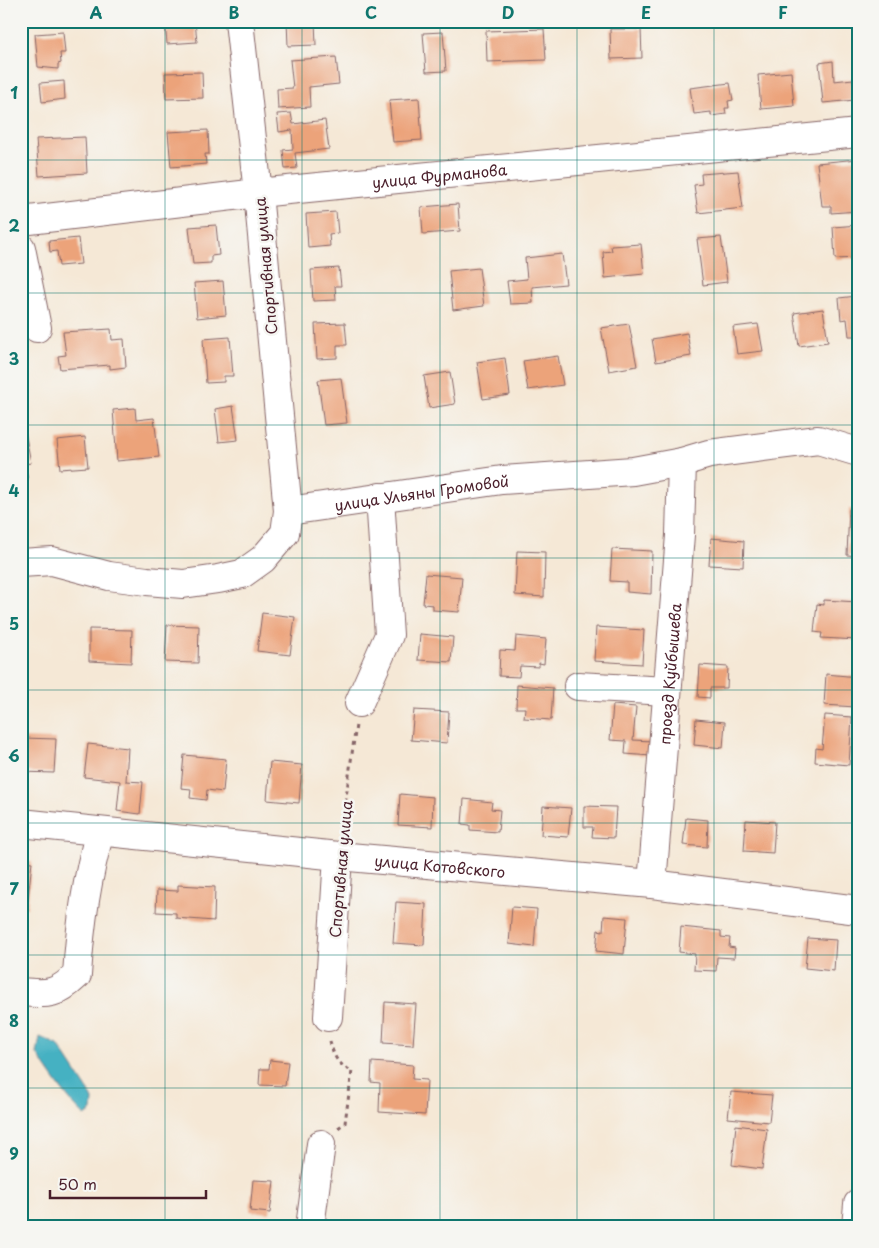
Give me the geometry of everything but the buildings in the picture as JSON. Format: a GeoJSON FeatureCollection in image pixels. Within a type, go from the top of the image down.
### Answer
{"type":"FeatureCollection","features":[{"type":"Feature","properties":{"kind":"street","name":"Спортивная улица"},"geometry":{"type":"LineString","coordinates":[[239,21],[258,193],[288,511]]}},
{"type":"Feature","properties":{"kind":"street","name":"улица Фурманова"},"geometry":{"type":"LineString","coordinates":[[21,221],[258,193],[858,133]]}},
{"type":"Feature","properties":{"kind":"street"},"geometry":{"type":"LineString","coordinates":[[21,248],[37,328]]}},
{"type":"Feature","properties":{"kind":"street","name":"улица Ульяны Громовой"},"geometry":{"type":"LineString","coordinates":[[288,511],[502,480],[633,471],[682,462],[709,454],[818,440],[858,452]]}},
{"type":"Feature","properties":{"kind":"street","name":"проезд Куйбышева"},"geometry":{"type":"LineString","coordinates":[[652,884],[680,536],[682,462]]}},
{"type":"Feature","properties":{"kind":"street"},"geometry":{"type":"LineString","coordinates":[[359,703],[388,635],[380,497]]}},
{"type":"Feature","properties":{"kind":"street"},"geometry":{"type":"LineString","coordinates":[[21,563],[52,561],[109,576],[146,581],[183,584],[218,580],[242,574],[264,559],[285,533],[288,511]]}},
{"type":"Feature","properties":{"kind":"street"},"geometry":{"type":"LineString","coordinates":[[578,686],[667,691]]}},
{"type":"Feature","properties":{"kind":"street","name":"улица Котовского"},"geometry":{"type":"LineString","coordinates":[[21,823],[338,856],[652,884],[858,910]]}},
{"type":"Feature","properties":{"kind":"street"},"geometry":{"type":"LineString","coordinates":[[21,992],[36,994],[61,990],[77,975],[80,923],[88,875],[100,832]]}},
{"type":"Feature","properties":{"kind":"street","name":"Спортивная улица"},"geometry":{"type":"LineString","coordinates":[[328,1017],[338,856]]}},
{"type":"Feature","properties":{"kind":"street"},"geometry":{"type":"LineString","coordinates":[[310,1227],[321,1144]]}},
{"type":"Feature","properties":{"kind":"street"},"geometry":{"type":"LineString","coordinates":[[856,1227],[858,1204]]}},
{"type":"Feature","properties":{"kind":"path","name":"Спортивная улица"},"geometry":{"type":"LineString","coordinates":[[338,856],[359,703]]}},
{"type":"Feature","properties":{"kind":"path"},"geometry":{"type":"LineString","coordinates":[[321,1144],[345,1123],[352,1071],[338,1063],[333,1055],[328,1017]]}},
{"type":"Feature","properties":{"kind":"water"},"geometry":{"type":"Polygon","coordinates":[[[40,1037],[58,1045],[89,1092],[93,1100],[92,1111],[85,1116],[66,1095],[37,1054],[40,1037]]]}}]}
